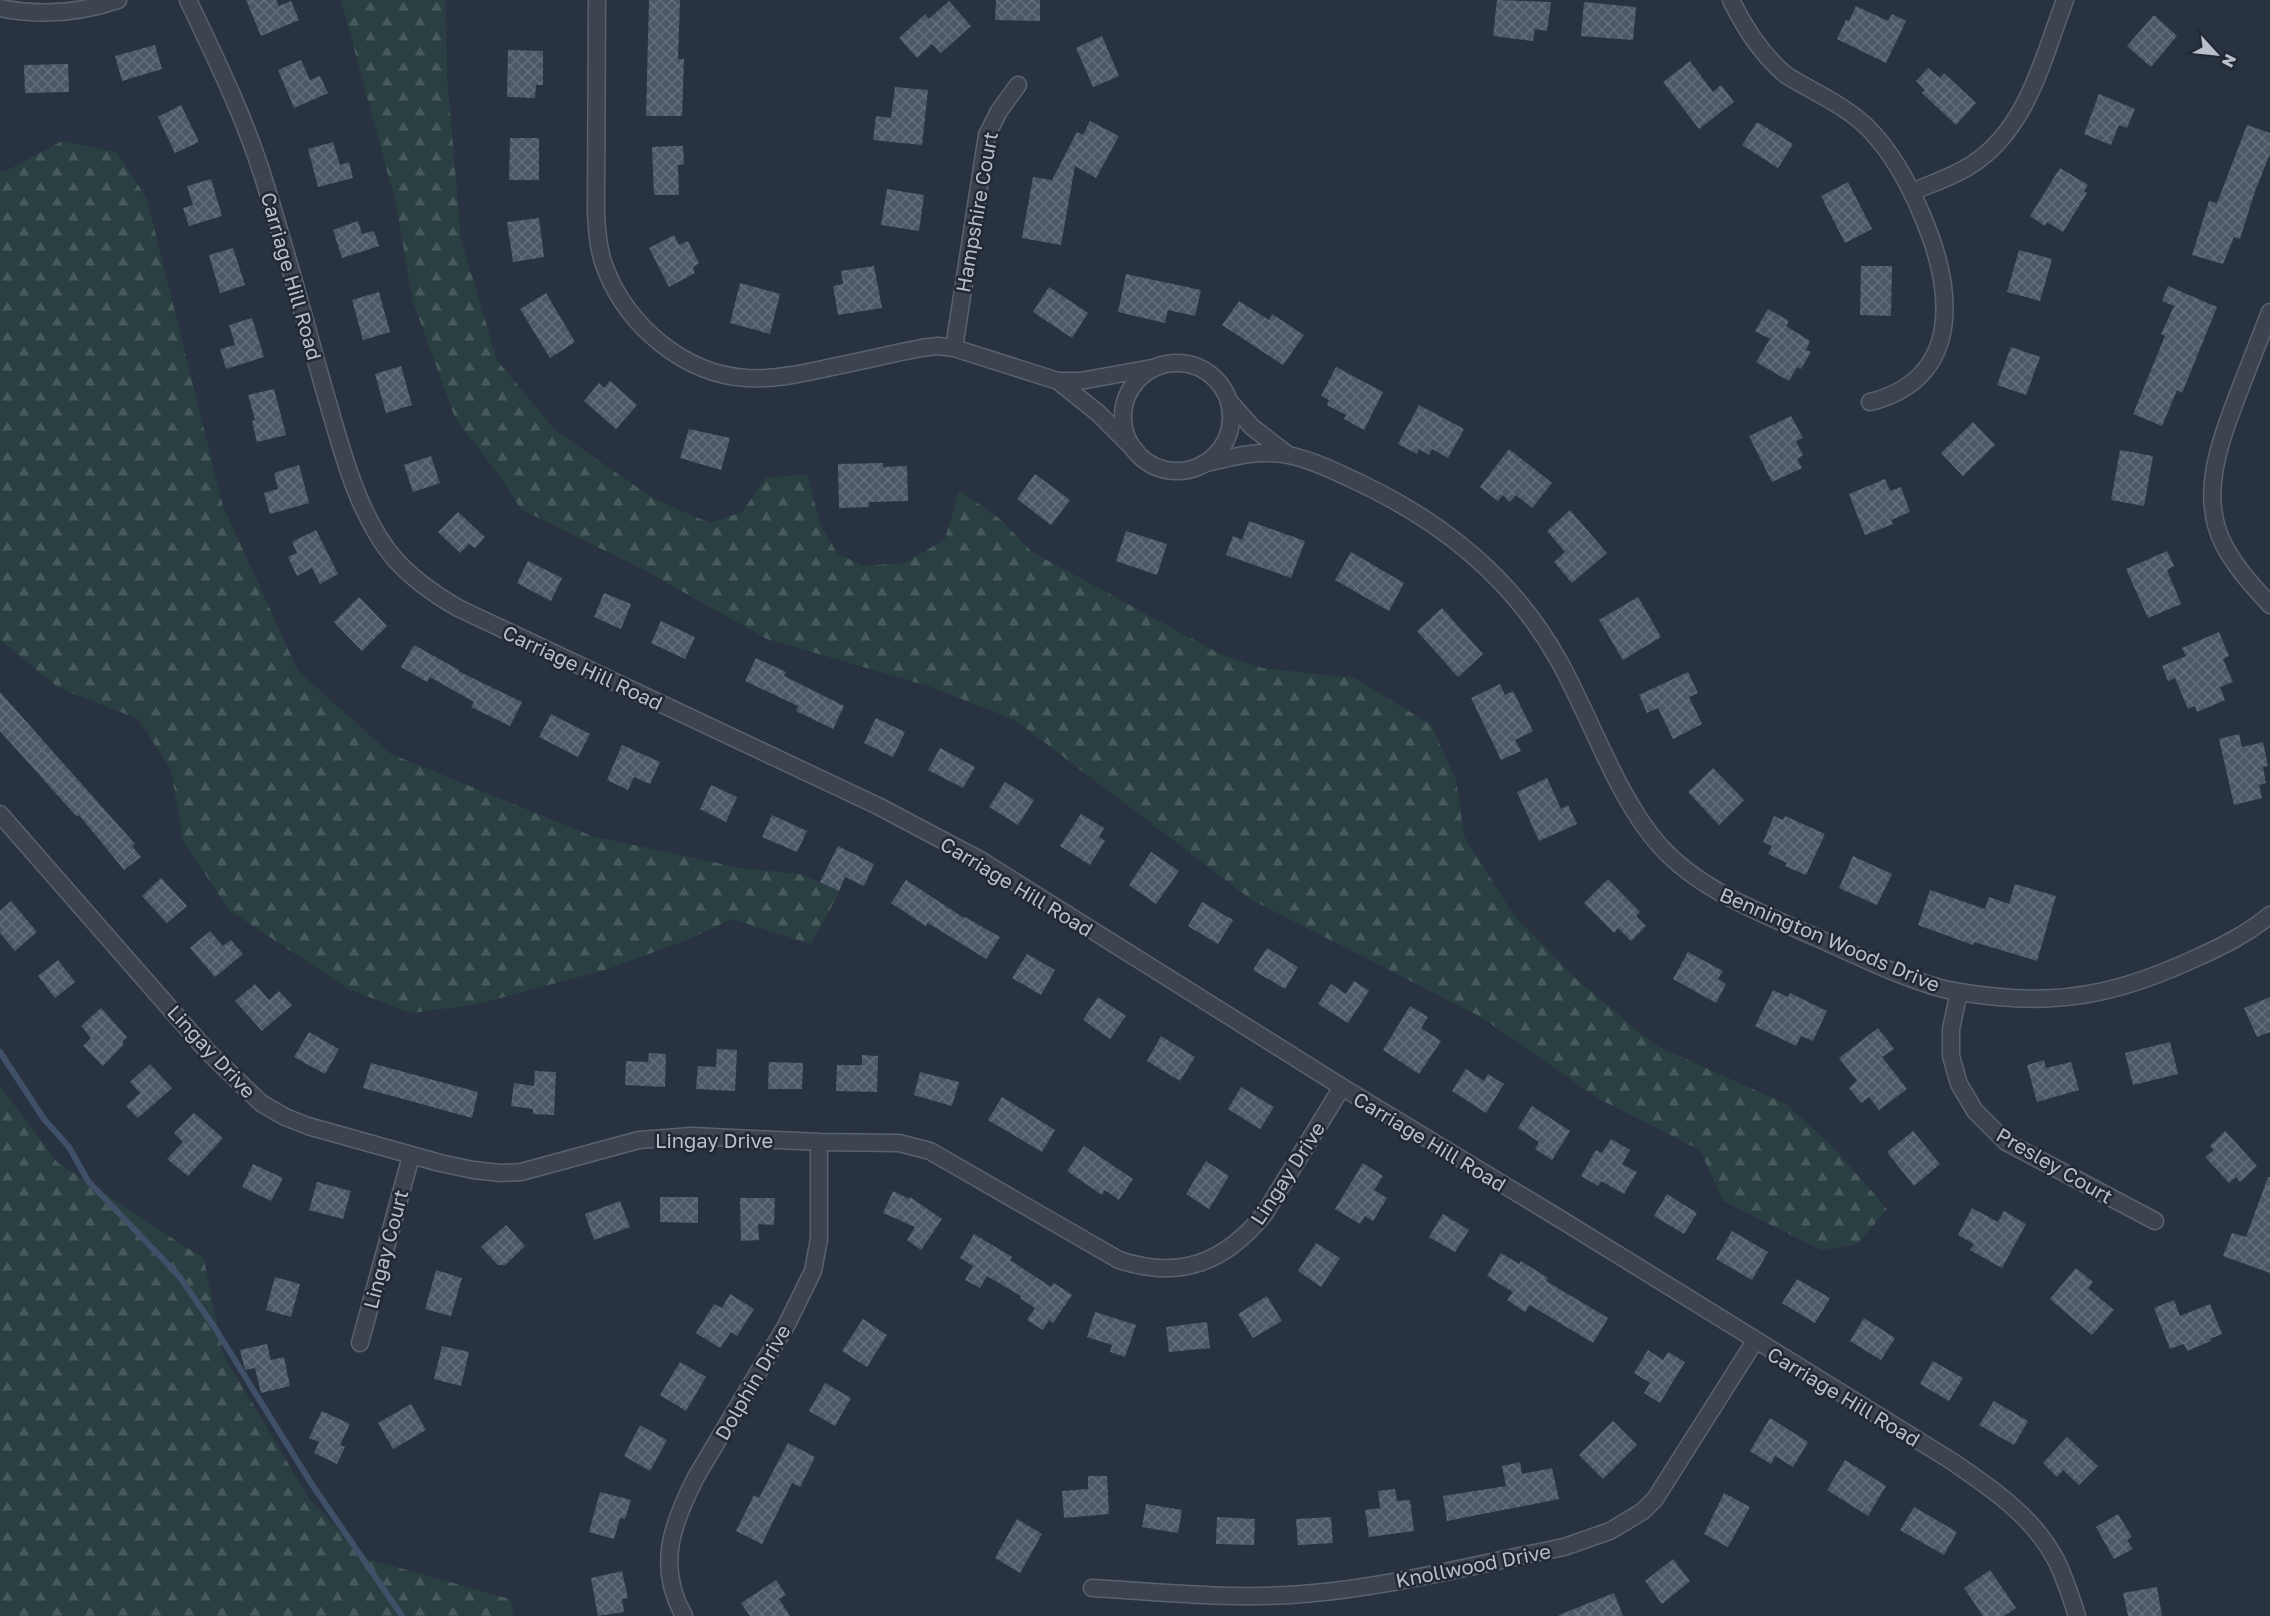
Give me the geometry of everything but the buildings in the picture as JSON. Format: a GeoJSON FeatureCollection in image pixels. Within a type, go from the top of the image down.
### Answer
{"type":"FeatureCollection","features":[{"type":"Feature","properties":{"kind":"street"},"geometry":{"type":"LineString","coordinates":[[0,9],[69,12],[118,0]]}},
{"type":"Feature","properties":{"kind":"street","name":"Carriage Hill Road"},"geometry":{"type":"LineString","coordinates":[[188,0],[247,129],[261,169],[331,412],[357,491],[379,537],[412,576],[435,595],[458,608],[878,807],[982,861],[1342,1087],[1950,1460],[2009,1503],[2043,1539],[2056,1561],[2077,1616]]}},
{"type":"Feature","properties":{"kind":"street","name":"Bennington Woods Drive"},"geometry":{"type":"LineString","coordinates":[[597,0],[596,212],[598,239],[614,288],[648,333],[672,352],[722,374],[748,378],[800,374],[938,346],[954,348],[1058,381],[1080,381],[1174,363],[1197,367],[1216,380],[1229,401],[1252,427],[1287,454],[1350,478],[1420,514],[1461,544],[1498,578],[1533,621],[1558,658],[1641,822],[1678,864],[1719,892],[1919,981],[1959,992],[2007,998],[2062,999],[2122,988],[2228,944],[2270,915]]}},
{"type":"Feature","properties":{"kind":"street"},"geometry":{"type":"LineString","coordinates":[[1731,0],[1749,33],[1775,65],[1786,75],[1847,111],[1865,125],[1887,151],[1912,192],[1934,245],[1944,278],[1945,311],[1943,327],[1932,359],[1919,377],[1890,397],[1870,402]]}},
{"type":"Feature","properties":{"kind":"street"},"geometry":{"type":"LineString","coordinates":[[1912,192],[1970,166],[1982,158],[2006,134],[2028,96],[2065,0]]}},
{"type":"Feature","properties":{"kind":"street","name":"Hampshire Court"},"geometry":{"type":"LineString","coordinates":[[954,348],[987,135],[999,111],[1018,85]]}},
{"type":"Feature","properties":{"kind":"street"},"geometry":{"type":"LineString","coordinates":[[2269,320],[2221,440],[2214,472],[2212,505],[2213,517],[2222,543],[2232,559],[2270,605]]}},
{"type":"Feature","properties":{"kind":"street"},"geometry":{"type":"LineString","coordinates":[[1136,451],[1126,432],[1125,407],[1132,388],[1143,376],[1156,368]]}},
{"type":"Feature","properties":{"kind":"street","name":"Bennington Woods Drive"},"geometry":{"type":"LineString","coordinates":[[1058,381],[1098,413],[1136,451],[1154,465],[1169,470],[1186,470],[1240,454],[1287,454]]}},
{"type":"Feature","properties":{"kind":"street"},"geometry":{"type":"LineString","coordinates":[[1203,464],[1219,451],[1228,436],[1231,418],[1229,401]]}},
{"type":"Feature","properties":{"kind":"street","name":"Lingay Drive"},"geometry":{"type":"LineString","coordinates":[[0,814],[208,1052],[261,1103],[296,1121],[411,1156],[473,1170],[501,1173],[532,1169],[639,1140],[692,1136],[899,1143],[920,1146],[1119,1260],[1145,1267],[1175,1269],[1201,1263],[1216,1256],[1253,1229],[1342,1087]]}},
{"type":"Feature","properties":{"kind":"street","name":"Presley Court"},"geometry":{"type":"LineString","coordinates":[[1959,992],[1951,1029],[1951,1056],[1965,1097],[1984,1122],[2006,1142],[2154,1221]]}},
{"type":"Feature","properties":{"kind":"street","name":"Dolphin Drive"},"geometry":{"type":"LineString","coordinates":[[684,1616],[670,1581],[669,1558],[673,1532],[696,1477],[787,1324],[813,1271],[819,1239],[819,1142]]}},
{"type":"Feature","properties":{"kind":"street","name":"Lingay Court"},"geometry":{"type":"LineString","coordinates":[[360,1343],[411,1156]]}},
{"type":"Feature","properties":{"kind":"street","name":"Knollwood Drive"},"geometry":{"type":"LineString","coordinates":[[1092,1588],[1239,1596],[1304,1594],[1370,1585],[1564,1547],[1587,1540],[1625,1522],[1643,1511],[1655,1499],[1755,1341]]}},
{"type":"Feature","properties":{"kind":"green space"},"geometry":{"type":"Polygon","coordinates":[[[341,0],[446,0],[447,76],[461,239],[497,360],[555,430],[654,499],[710,523],[742,512],[766,478],[807,474],[820,524],[837,553],[863,566],[905,563],[945,539],[959,490],[1000,519],[1032,552],[1220,654],[1262,668],[1355,678],[1431,725],[1456,779],[1464,836],[1513,914],[1575,978],[1655,1045],[1786,1104],[1834,1148],[1887,1209],[1858,1244],[1821,1250],[1723,1201],[1700,1150],[1599,1099],[1481,1017],[1252,900],[1015,720],[928,686],[767,639],[644,570],[521,509],[498,474],[455,418],[412,299],[397,208],[341,0]]]}},
{"type":"Feature","properties":{"kind":"green space"},"geometry":{"type":"Polygon","coordinates":[[[62,141],[117,152],[147,199],[223,506],[298,671],[391,754],[592,836],[741,868],[800,874],[840,891],[811,944],[732,919],[687,940],[605,970],[474,1005],[410,1013],[348,989],[229,910],[183,841],[171,770],[138,719],[59,688],[0,640],[0,171],[8,170],[62,141]]]}},
{"type":"Feature","properties":{"kind":"green space"},"geometry":{"type":"Polygon","coordinates":[[[0,1086],[58,1163],[204,1259],[223,1354],[310,1500],[368,1559],[510,1599],[514,1616],[0,1616],[0,1086]]]}},
{"type":"Feature","properties":{"kind":"waterway"},"geometry":{"type":"LineString","coordinates":[[0,1052],[44,1119],[69,1147],[88,1181],[179,1276],[215,1328],[311,1483],[402,1616]]}}]}
